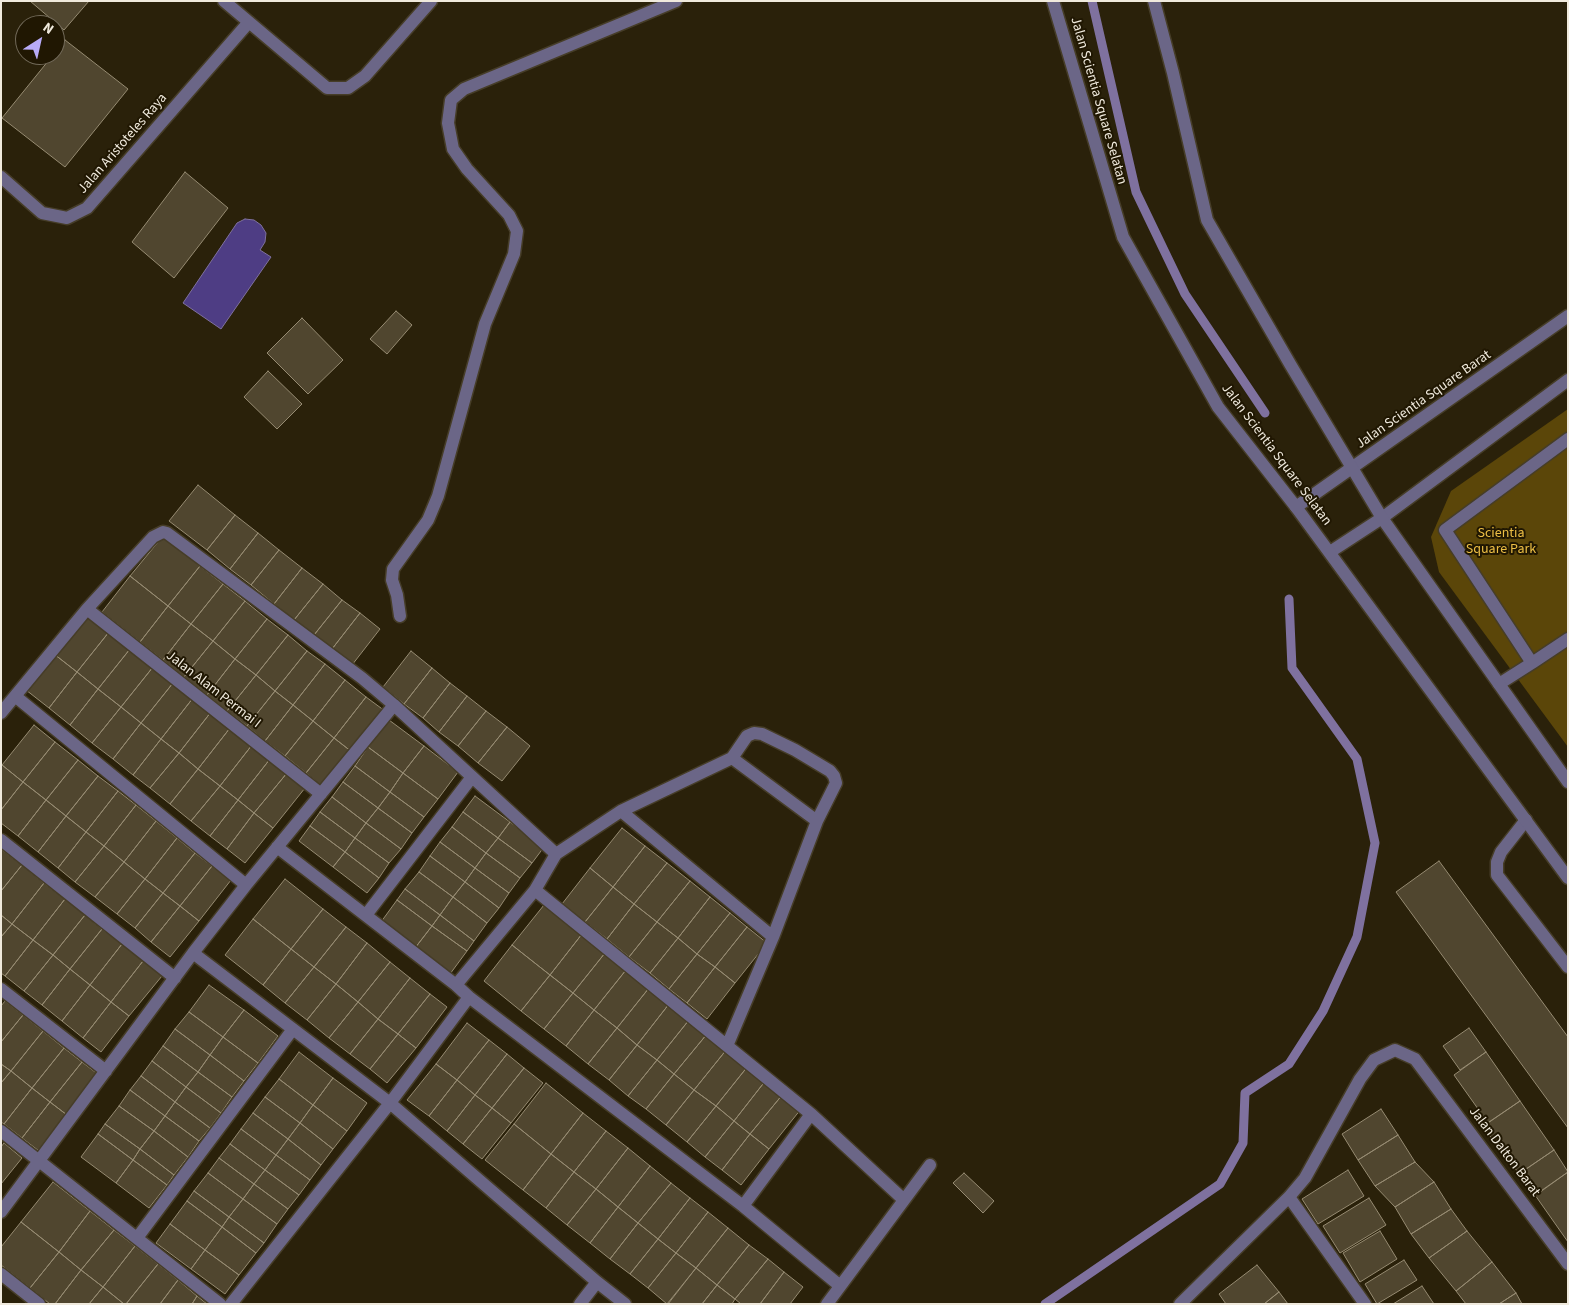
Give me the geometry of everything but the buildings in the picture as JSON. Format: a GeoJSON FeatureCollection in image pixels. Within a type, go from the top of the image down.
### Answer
{"type":"FeatureCollection","features":[{"type":"Feature","properties":{"kind":"street"},"geometry":{"type":"LineString","coordinates":[[224,1],[327,88],[348,88],[365,76],[431,1]]}},
{"type":"Feature","properties":{"kind":"street"},"geometry":{"type":"LineString","coordinates":[[400,616],[392,580],[393,569],[428,520],[438,496],[485,324],[514,254],[517,231],[509,215],[467,169],[453,149],[448,123],[451,100],[464,89],[676,1]]}},
{"type":"Feature","properties":{"kind":"street","name":"Jalan Scientia Square Selatan"},"geometry":{"type":"LineString","coordinates":[[1053,1],[1123,237],[1218,407],[1330,552],[1568,878]]}},
{"type":"Feature","properties":{"kind":"street"},"geometry":{"type":"LineString","coordinates":[[1154,1],[1207,220],[1382,518],[1568,782]]}},
{"type":"Feature","properties":{"kind":"street","name":"Jalan Aristoteles Raya"},"geometry":{"type":"LineString","coordinates":[[1,177],[42,213],[67,218],[87,208],[249,22]]}},
{"type":"Feature","properties":{"kind":"street","name":"Jalan Scientia Square Barat"},"geometry":{"type":"LineString","coordinates":[[1296,507],[1568,316]]}},
{"type":"Feature","properties":{"kind":"street"},"geometry":{"type":"LineString","coordinates":[[1330,552],[1382,518],[1568,380]]}},
{"type":"Feature","properties":{"kind":"street"},"geometry":{"type":"LineString","coordinates":[[1532,663],[1445,530],[1568,439]]}},
{"type":"Feature","properties":{"kind":"street"},"geometry":{"type":"LineString","coordinates":[[1,713],[87,609],[153,536],[163,532],[167,533],[362,678],[394,705],[556,854]]}},
{"type":"Feature","properties":{"kind":"street","name":"Jalan Alam Permai I"},"geometry":{"type":"LineString","coordinates":[[87,609],[321,794]]}},
{"type":"Feature","properties":{"kind":"street"},"geometry":{"type":"LineString","coordinates":[[1499,684],[1568,639]]}},
{"type":"Feature","properties":{"kind":"street"},"geometry":{"type":"LineString","coordinates":[[15,696],[246,885]]}},
{"type":"Feature","properties":{"kind":"street"},"geometry":{"type":"LineString","coordinates":[[1,1212],[193,953],[246,885],[394,705]]}},
{"type":"Feature","properties":{"kind":"street"},"geometry":{"type":"LineString","coordinates":[[456,985],[535,890],[556,854],[621,811],[732,758],[747,736],[754,733],[762,734],[795,750],[830,771],[836,783],[818,821],[773,937],[727,1046]]}},
{"type":"Feature","properties":{"kind":"street"},"geometry":{"type":"LineString","coordinates":[[732,758],[818,821]]}},
{"type":"Feature","properties":{"kind":"street"},"geometry":{"type":"LineString","coordinates":[[366,915],[472,777]]}},
{"type":"Feature","properties":{"kind":"street"},"geometry":{"type":"LineString","coordinates":[[621,811],[773,937]]}},
{"type":"Feature","properties":{"kind":"street"},"geometry":{"type":"LineString","coordinates":[[1526,820],[1501,852],[1497,862],[1497,875],[1568,967]]}},
{"type":"Feature","properties":{"kind":"street"},"geometry":{"type":"LineString","coordinates":[[1,840],[175,978]]}},
{"type":"Feature","properties":{"kind":"street"},"geometry":{"type":"LineString","coordinates":[[277,847],[469,997],[743,1206],[839,1286]]}},
{"type":"Feature","properties":{"kind":"street"},"geometry":{"type":"LineString","coordinates":[[535,890],[811,1114],[904,1200]]}},
{"type":"Feature","properties":{"kind":"street"},"geometry":{"type":"LineString","coordinates":[[193,953],[390,1103],[625,1304]]}},
{"type":"Feature","properties":{"kind":"street"},"geometry":{"type":"LineString","coordinates":[[1,989],[106,1072]]}},
{"type":"Feature","properties":{"kind":"street"},"geometry":{"type":"LineString","coordinates":[[232,1304],[390,1103],[469,997]]}},
{"type":"Feature","properties":{"kind":"street"},"geometry":{"type":"LineString","coordinates":[[137,1238],[294,1029]]}},
{"type":"Feature","properties":{"kind":"street","name":"Jalan Dalton Barat"},"geometry":{"type":"LineString","coordinates":[[1289,1197],[1305,1178],[1360,1079],[1374,1060],[1395,1050],[1415,1059],[1568,1264]]}},
{"type":"Feature","properties":{"kind":"street"},"geometry":{"type":"LineString","coordinates":[[743,1206],[811,1114]]}},
{"type":"Feature","properties":{"kind":"street"},"geometry":{"type":"LineString","coordinates":[[1,1131],[220,1304]]}},
{"type":"Feature","properties":{"kind":"street"},"geometry":{"type":"LineString","coordinates":[[827,1304],[930,1165]]}},
{"type":"Feature","properties":{"kind":"street"},"geometry":{"type":"LineString","coordinates":[[1180,1304],[1289,1197],[1365,1304]]}},
{"type":"Feature","properties":{"kind":"street"},"geometry":{"type":"LineString","coordinates":[[1,1274],[39,1304]]}},
{"type":"Feature","properties":{"kind":"street"},"geometry":{"type":"LineString","coordinates":[[580,1304],[597,1282]]}},
{"type":"Feature","properties":{"kind":"green space","name":"Scientia Square Park"},"geometry":{"type":"Polygon","coordinates":[[[1568,409],[1568,747],[1439,572],[1431,537],[1451,491],[1568,409]]]}},
{"type":"Feature","properties":{"kind":"shaded area"},"geometry":{"type":"Polygon","coordinates":[[[245,219],[254,220],[261,225],[266,233],[265,242],[260,250],[271,257],[221,329],[183,303],[237,223],[245,219]]]}},
{"type":"Feature","properties":{"kind":"waterway"},"geometry":{"type":"LineString","coordinates":[[1092,1],[1136,192],[1185,294],[1265,413]]}},
{"type":"Feature","properties":{"kind":"waterway"},"geometry":{"type":"LineString","coordinates":[[1045,1304],[1220,1184],[1243,1143],[1245,1093],[1289,1064],[1323,1011],[1357,937],[1375,843],[1357,759],[1292,668],[1289,599]]}}]}
